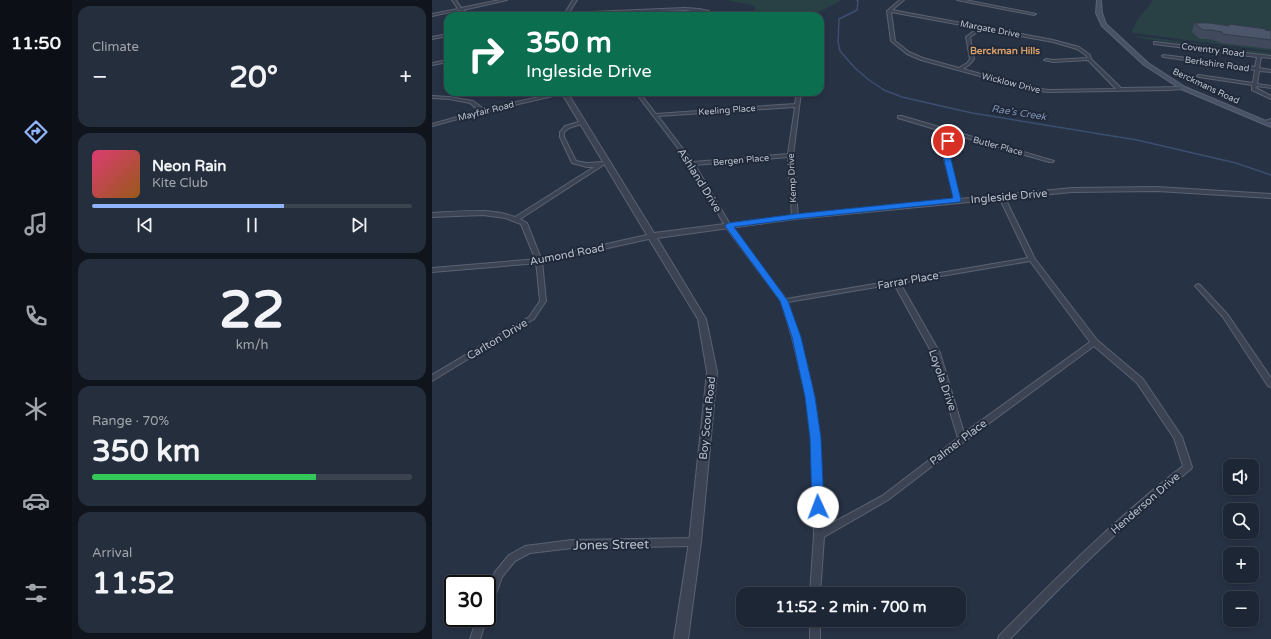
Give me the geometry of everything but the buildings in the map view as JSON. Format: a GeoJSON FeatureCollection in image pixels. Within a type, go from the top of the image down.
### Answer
{"type":"FeatureCollection","features":[{"type":"Feature","properties":{"kind":"main road","name":"Berckmans Road"},"geometry":{"type":"LineString","coordinates":[[1099,0],[1100,20],[1108,30],[1160,75],[1183,88],[1268,121],[1271,125]]}},
{"type":"Feature","properties":{"kind":"street"},"geometry":{"type":"LineString","coordinates":[[454,0],[461,10],[464,12]]}},
{"type":"Feature","properties":{"kind":"street"},"geometry":{"type":"LineString","coordinates":[[449,12],[505,0]]}},
{"type":"Feature","properties":{"kind":"street"},"geometry":{"type":"LineString","coordinates":[[567,12],[575,0]]}},
{"type":"Feature","properties":{"kind":"street"},"geometry":{"type":"LineString","coordinates":[[889,11],[902,0]]}},
{"type":"Feature","properties":{"kind":"street"},"geometry":{"type":"LineString","coordinates":[[959,0],[1034,14]]}},
{"type":"Feature","properties":{"kind":"street"},"geometry":{"type":"LineString","coordinates":[[980,5],[988,0]]}},
{"type":"Feature","properties":{"kind":"street"},"geometry":{"type":"LineString","coordinates":[[612,12],[699,10],[708,12]]}},
{"type":"Feature","properties":{"kind":"street","name":"Margate Drive"},"geometry":{"type":"LineString","coordinates":[[889,11],[1066,44],[1078,48],[1089,56],[1089,59],[1120,90]]}},
{"type":"Feature","properties":{"kind":"street","name":"Wicklow Drive"},"geometry":{"type":"LineString","coordinates":[[889,11],[893,41],[908,53],[922,59],[959,70],[1031,89],[1049,91],[1183,88]]}},
{"type":"Feature","properties":{"kind":"street"},"geometry":{"type":"LineString","coordinates":[[432,15],[444,13]]}},
{"type":"Feature","properties":{"kind":"street"},"geometry":{"type":"LineString","coordinates":[[959,70],[968,64],[972,58],[968,37],[981,28]]}},
{"type":"Feature","properties":{"kind":"street"},"geometry":{"type":"LineString","coordinates":[[432,38],[444,35]]}},
{"type":"Feature","properties":{"kind":"street","name":"Coventry Road"},"geometry":{"type":"LineString","coordinates":[[1155,43],[1271,57]]}},
{"type":"Feature","properties":{"kind":"street"},"geometry":{"type":"LineString","coordinates":[[1259,55],[1254,89],[1271,98]]}},
{"type":"Feature","properties":{"kind":"street","name":"Berkshire Road"},"geometry":{"type":"LineString","coordinates":[[1164,56],[1271,71]]}},
{"type":"Feature","properties":{"kind":"street"},"geometry":{"type":"LineString","coordinates":[[1046,60],[1089,59]]}},
{"type":"Feature","properties":{"kind":"street"},"geometry":{"type":"LineString","coordinates":[[432,64],[444,62]]}},
{"type":"Feature","properties":{"kind":"street"},"geometry":{"type":"LineString","coordinates":[[1198,76],[1271,86]]}},
{"type":"Feature","properties":{"kind":"street","name":"Mayfair Road"},"geometry":{"type":"LineString","coordinates":[[432,125],[547,96]]}},
{"type":"Feature","properties":{"kind":"street","name":"Boy Scout Road"},"geometry":{"type":"LineString","coordinates":[[566,96],[605,164],[652,236],[702,319],[712,372],[695,542],[681,639]]}},
{"type":"Feature","properties":{"kind":"street","name":"Ashland Drive"},"geometry":{"type":"LineString","coordinates":[[640,96],[692,164],[728,226],[784,301],[796,337],[810,397],[815,438],[819,535],[815,587]]}},
{"type":"Feature","properties":{"kind":"street","name":"Kemp Drive"},"geometry":{"type":"LineString","coordinates":[[795,217],[790,155],[799,96]]}},
{"type":"Feature","properties":{"kind":"street"},"geometry":{"type":"LineString","coordinates":[[432,97],[449,98],[470,102],[483,111]]}},
{"type":"Feature","properties":{"kind":"street","name":"Keeling Place"},"geometry":{"type":"LineString","coordinates":[[656,115],[798,105]]}},
{"type":"Feature","properties":{"kind":"street","name":"Butler Place"},"geometry":{"type":"LineString","coordinates":[[900,117],[1051,161]]}},
{"type":"Feature","properties":{"kind":"street"},"geometry":{"type":"LineString","coordinates":[[582,122],[567,127],[562,132],[562,138],[574,162],[587,166],[605,164]]}},
{"type":"Feature","properties":{"kind":"street"},"geometry":{"type":"LineString","coordinates":[[957,200],[944,147],[948,141],[958,135]]}},
{"type":"Feature","properties":{"kind":"street","name":"Bergen Place"},"geometry":{"type":"LineString","coordinates":[[692,164],[790,155]]}},
{"type":"Feature","properties":{"kind":"street"},"geometry":{"type":"LineString","coordinates":[[432,215],[483,213],[506,216],[515,220],[605,164]]}},
{"type":"Feature","properties":{"kind":"street","name":"Ingleside Drive"},"geometry":{"type":"LineString","coordinates":[[652,236],[795,217],[957,200],[1084,189],[1167,189],[1271,196]]}},
{"type":"Feature","properties":{"kind":"street","name":"Henderson Drive"},"geometry":{"type":"LineString","coordinates":[[1002,197],[1032,259],[1094,342],[1140,381],[1178,437],[1188,467],[1160,488],[1080,562],[1003,639]]}},
{"type":"Feature","properties":{"kind":"street","name":"Carlton Drive"},"geometry":{"type":"LineString","coordinates":[[432,378],[532,318],[543,301],[539,261],[524,223],[515,220]]}},
{"type":"Feature","properties":{"kind":"street","name":"Aumond Road"},"geometry":{"type":"LineString","coordinates":[[432,270],[539,261],[652,236]]}},
{"type":"Feature","properties":{"kind":"street","name":"Farrar Place"},"geometry":{"type":"LineString","coordinates":[[784,301],[1032,259]]}},
{"type":"Feature","properties":{"kind":"street","name":"Loyola Drive"},"geometry":{"type":"LineString","coordinates":[[896,282],[936,353],[962,439]]}},
{"type":"Feature","properties":{"kind":"street"},"geometry":{"type":"LineString","coordinates":[[1198,286],[1226,316],[1271,384]]}},
{"type":"Feature","properties":{"kind":"street","name":"Palmer Place"},"geometry":{"type":"LineString","coordinates":[[819,535],[885,498],[962,439],[1094,342]]}},
{"type":"Feature","properties":{"kind":"street","name":"Jones Street"},"geometry":{"type":"LineString","coordinates":[[496,580],[498,575],[512,558],[528,549],[572,544],[695,542]]}},
{"type":"Feature","properties":{"kind":"street"},"geometry":{"type":"LineString","coordinates":[[475,639],[479,627]]}},
{"type":"Feature","properties":{"kind":"street"},"geometry":{"type":"LineString","coordinates":[[815,627],[815,639]]}},
{"type":"Feature","properties":{"kind":"green space"},"geometry":{"type":"Polygon","coordinates":[[[725,0],[841,1],[819,12],[755,12],[756,11],[753,5],[725,0]]]}},
{"type":"Feature","properties":{"kind":"green space"},"geometry":{"type":"Polygon","coordinates":[[[1152,0],[1271,0],[1271,51],[1133,33],[1132,31],[1139,17],[1150,5],[1152,0]]]}},
{"type":"Feature","properties":{"kind":"green space"},"geometry":{"type":"Polygon","coordinates":[[[1137,37],[1271,53],[1271,55],[1145,39],[1137,37]]]}},
{"type":"Feature","properties":{"kind":"waterway","name":"Rae's Creek"},"geometry":{"type":"LineString","coordinates":[[856,0],[858,1],[857,10],[839,19],[838,42],[840,51],[855,68],[884,90],[902,97],[972,113],[1137,140],[1236,163],[1271,175]]}},
{"type":"Feature","properties":{"kind":"district","name":"Berckman Hills"},"geometry":{"type":"Point","coordinates":[1005,50]}},
{"type":"Feature","properties":{"kind":"route"},"geometry":{"type":"LineString","coordinates":[[818,507],[815,438],[810,397],[796,337],[784,301],[728,226],[795,217],[957,200],[944,147],[948,141]]}}]}
